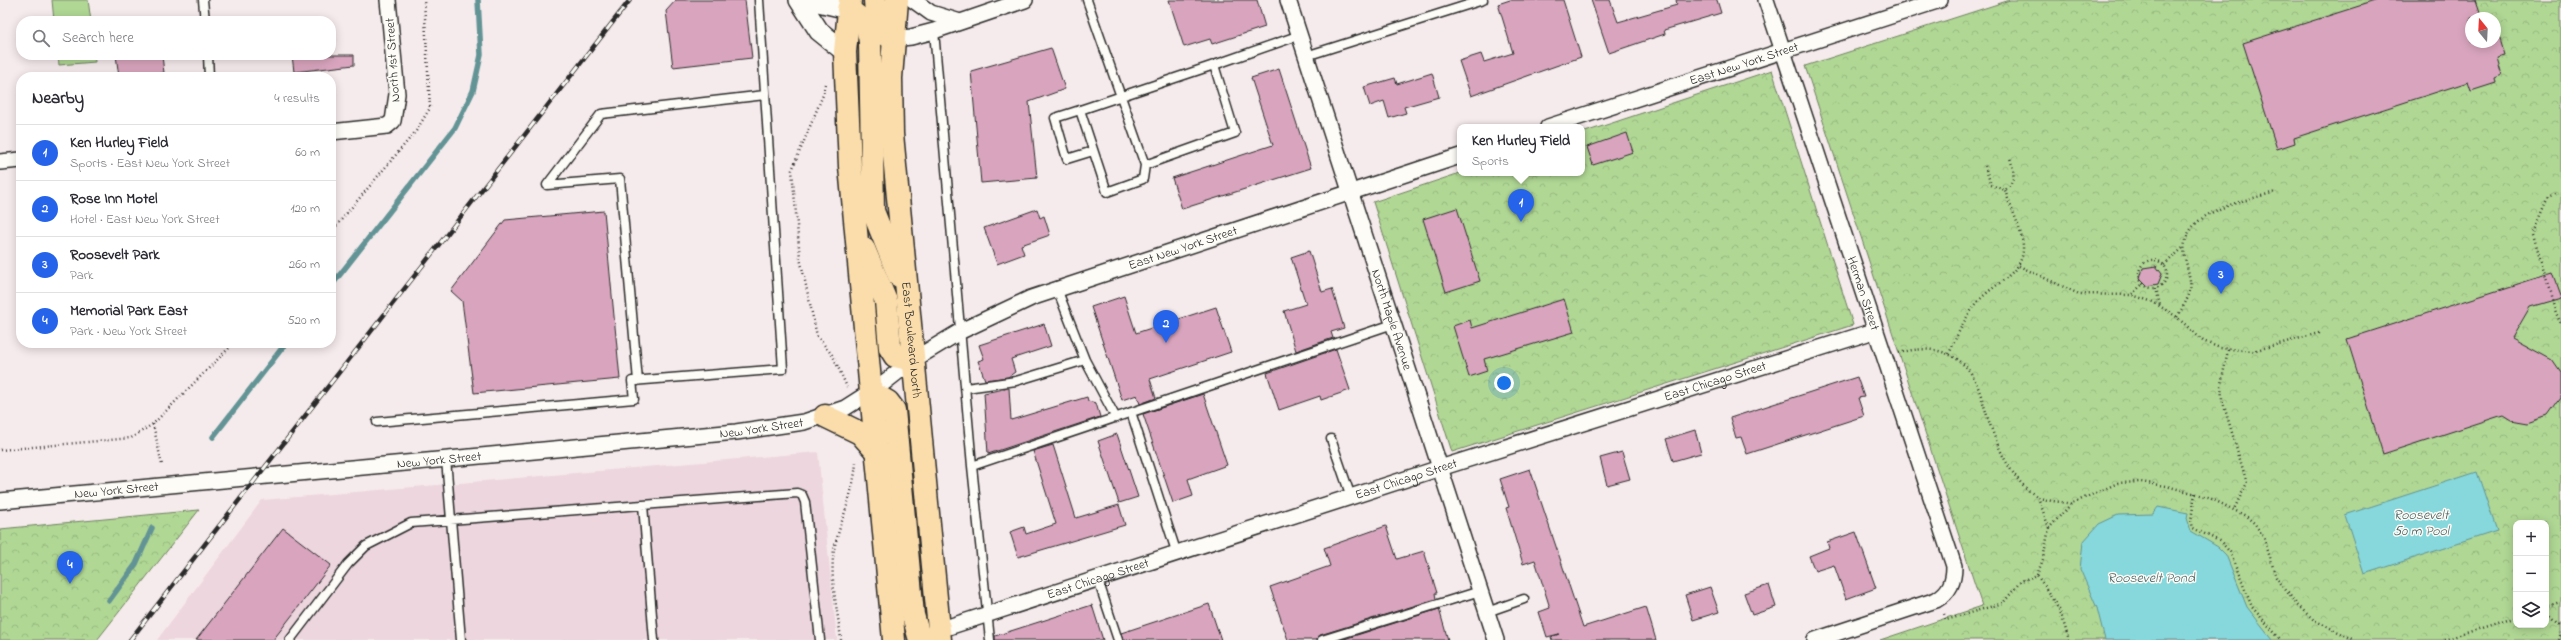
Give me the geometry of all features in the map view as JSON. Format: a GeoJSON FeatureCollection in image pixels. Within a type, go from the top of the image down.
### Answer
{"type":"FeatureCollection","features":[{"type":"Feature","properties":{"kind":"main road"},"geometry":{"type":"LineString","coordinates":[[875,0],[874,10],[880,25],[886,34],[893,39]]}},
{"type":"Feature","properties":{"kind":"main road","name":"East Boulevard North"},"geometry":{"type":"LineString","coordinates":[[896,0],[893,39],[892,134],[908,298],[933,637]]}},
{"type":"Feature","properties":{"kind":"main road"},"geometry":{"type":"LineString","coordinates":[[849,5],[845,52],[850,166],[871,392],[866,454]]}},
{"type":"Feature","properties":{"kind":"main road"},"geometry":{"type":"LineString","coordinates":[[849,5],[867,24],[870,42],[873,211],[908,298]]}},
{"type":"Feature","properties":{"kind":"main road"},"geometry":{"type":"LineString","coordinates":[[856,230],[886,301],[890,348],[895,356],[913,360]]}},
{"type":"Feature","properties":{"kind":"main road"},"geometry":{"type":"LineString","coordinates":[[871,392],[888,402],[894,410],[913,615],[933,637]]}},
{"type":"Feature","properties":{"kind":"main road"},"geometry":{"type":"LineString","coordinates":[[825,416],[860,434],[866,454],[894,640]]}},
{"type":"Feature","properties":{"kind":"street","name":"North 1st Street"},"geometry":{"type":"LineString","coordinates":[[336,131],[387,126],[393,121],[397,94],[388,0]]}},
{"type":"Feature","properties":{"kind":"street"},"geometry":{"type":"LineString","coordinates":[[799,0],[819,31],[845,52]]}},
{"type":"Feature","properties":{"kind":"street"},"geometry":{"type":"LineString","coordinates":[[810,0],[849,5]]}},
{"type":"Feature","properties":{"kind":"street"},"geometry":{"type":"LineString","coordinates":[[913,0],[931,13],[957,21]]}},
{"type":"Feature","properties":{"kind":"street"},"geometry":{"type":"LineString","coordinates":[[893,39],[911,37],[934,31],[957,21],[1025,0]]}},
{"type":"Feature","properties":{"kind":"street","name":"North Maple Avenue"},"geometry":{"type":"LineString","coordinates":[[1288,0],[1496,640]]}},
{"type":"Feature","properties":{"kind":"street","name":"Herman Street"},"geometry":{"type":"LineString","coordinates":[[1766,0],[1874,331],[1954,566],[1954,577],[1950,586],[1943,596],[1936,600]]}},
{"type":"Feature","properties":{"kind":"street","name":"East New York Street"},"geometry":{"type":"LineString","coordinates":[[1557,124],[1940,0]]}},
{"type":"Feature","properties":{"kind":"street","name":"East New York Street"},"geometry":{"type":"LineString","coordinates":[[871,392],[913,360],[961,331],[1031,298],[1057,288],[1457,157]]}},
{"type":"Feature","properties":{"kind":"street"},"geometry":{"type":"LineString","coordinates":[[0,162],[16,160]]}},
{"type":"Feature","properties":{"kind":"street","name":"East Chicago Street"},"geometry":{"type":"LineString","coordinates":[[933,637],[988,615],[1440,468],[1874,331]]}},
{"type":"Feature","properties":{"kind":"street","name":"New York Street"},"geometry":{"type":"LineString","coordinates":[[0,501],[736,432],[804,422],[825,416],[850,406],[871,392]]}},
{"type":"Feature","properties":{"kind":"street"},"geometry":{"type":"LineString","coordinates":[[1815,640],[1936,600]]}},
{"type":"Feature","properties":{"kind":"lane"},"geometry":{"type":"LineString","coordinates":[[203,0],[205,16]]}},
{"type":"Feature","properties":{"kind":"lane"},"geometry":{"type":"LineString","coordinates":[[377,422],[634,399],[632,381],[783,369],[759,0]]}},
{"type":"Feature","properties":{"kind":"lane"},"geometry":{"type":"LineString","coordinates":[[1080,110],[1107,192],[1143,179],[1145,165],[1122,95],[1087,0]]}},
{"type":"Feature","properties":{"kind":"lane"},"geometry":{"type":"LineString","coordinates":[[1306,56],[1482,0]]}},
{"type":"Feature","properties":{"kind":"lane"},"geometry":{"type":"LineString","coordinates":[[934,31],[972,466],[990,640]]}},
{"type":"Feature","properties":{"kind":"lane"},"geometry":{"type":"LineString","coordinates":[[1093,151],[1067,159],[1055,118],[1300,35]]}},
{"type":"Feature","properties":{"kind":"lane"},"geometry":{"type":"LineString","coordinates":[[208,60],[209,72]]}},
{"type":"Feature","properties":{"kind":"lane"},"geometry":{"type":"LineString","coordinates":[[1145,165],[1235,133],[1214,65]]}},
{"type":"Feature","properties":{"kind":"lane"},"geometry":{"type":"LineString","coordinates":[[638,381],[620,179],[547,185],[601,114],[765,95]]}},
{"type":"Feature","properties":{"kind":"lane"},"geometry":{"type":"LineString","coordinates":[[1057,288],[1085,360],[1116,418]]}},
{"type":"Feature","properties":{"kind":"lane"},"geometry":{"type":"LineString","coordinates":[[972,466],[1393,324]]}},
{"type":"Feature","properties":{"kind":"lane"},"geometry":{"type":"LineString","coordinates":[[966,388],[1016,381],[1085,360]]}},
{"type":"Feature","properties":{"kind":"lane"},"geometry":{"type":"LineString","coordinates":[[1131,412],[1177,554]]}},
{"type":"Feature","properties":{"kind":"lane"},"geometry":{"type":"LineString","coordinates":[[1331,439],[1351,497]]}},
{"type":"Feature","properties":{"kind":"lane"},"geometry":{"type":"LineString","coordinates":[[446,459],[461,640]]}},
{"type":"Feature","properties":{"kind":"lane"},"geometry":{"type":"LineString","coordinates":[[290,640],[348,564],[366,546],[412,523],[797,493],[802,495],[820,640]]}},
{"type":"Feature","properties":{"kind":"lane"},"geometry":{"type":"LineString","coordinates":[[643,505],[654,640]]}},
{"type":"Feature","properties":{"kind":"lane"},"geometry":{"type":"LineString","coordinates":[[1098,580],[1118,640]]}},
{"type":"Feature","properties":{"kind":"lane"},"geometry":{"type":"LineString","coordinates":[[1322,640],[1480,591]]}},
{"type":"Feature","properties":{"kind":"lane"},"geometry":{"type":"LineString","coordinates":[[1487,612],[1524,599]]}},
{"type":"Feature","properties":{"kind":"path"},"geometry":{"type":"LineString","coordinates":[[826,80],[823,95],[792,170],[800,258],[818,336],[840,368],[847,387]]}},
{"type":"Feature","properties":{"kind":"path"},"geometry":{"type":"LineString","coordinates":[[2005,190],[2013,183],[2015,178],[2010,158]]}},
{"type":"Feature","properties":{"kind":"path"},"geometry":{"type":"LineString","coordinates":[[1985,166],[1991,185],[2005,190]]}},
{"type":"Feature","properties":{"kind":"path"},"geometry":{"type":"LineString","coordinates":[[1949,354],[1975,304],[2019,266],[2022,253],[2022,241],[2005,190]]}},
{"type":"Feature","properties":{"kind":"path"},"geometry":{"type":"LineString","coordinates":[[2164,264],[2185,247],[2194,225],[2210,213],[2275,192]]}},
{"type":"Feature","properties":{"kind":"path"},"geometry":{"type":"LineString","coordinates":[[2556,194],[2549,197],[2533,234],[2556,313],[2561,324]]}},
{"type":"Feature","properties":{"kind":"path"},"geometry":{"type":"LineString","coordinates":[[2176,317],[2190,297],[2192,285],[2185,247]]}},
{"type":"Feature","properties":{"kind":"path"},"geometry":{"type":"LineString","coordinates":[[2155,260],[2164,264],[2167,277],[2163,285],[2156,288],[2150,288],[2143,284],[2139,274],[2144,263],[2155,260]]}},
{"type":"Feature","properties":{"kind":"path"},"geometry":{"type":"LineString","coordinates":[[2019,266],[2078,294],[2132,295],[2160,306],[2176,317],[2203,341],[2228,350],[2263,349],[2319,333]]}},
{"type":"Feature","properties":{"kind":"path"},"geometry":{"type":"LineString","coordinates":[[2132,295],[2143,284]]}},
{"type":"Feature","properties":{"kind":"path"},"geometry":{"type":"LineString","coordinates":[[2156,288],[2160,306]]}},
{"type":"Feature","properties":{"kind":"path"},"geometry":{"type":"LineString","coordinates":[[0,450],[131,438],[153,424],[229,348]]}},
{"type":"Feature","properties":{"kind":"path"},"geometry":{"type":"LineString","coordinates":[[1884,357],[1914,349],[1933,350],[1949,354],[1962,363],[1972,375],[1989,423],[2009,465],[2018,480],[2037,497],[2049,528]]}},
{"type":"Feature","properties":{"kind":"path"},"geometry":{"type":"LineString","coordinates":[[2228,350],[2221,384],[2222,399],[2247,483],[2234,509]]}},
{"type":"Feature","properties":{"kind":"path"},"geometry":{"type":"LineString","coordinates":[[153,424],[162,465]]}},
{"type":"Feature","properties":{"kind":"path"},"geometry":{"type":"LineString","coordinates":[[841,640],[833,566],[835,546],[866,454]]}},
{"type":"Feature","properties":{"kind":"path"},"geometry":{"type":"LineString","coordinates":[[1936,600],[1946,620],[2002,603],[2021,581],[2037,575],[2042,565],[2049,528],[2071,504],[2125,482],[2147,482],[2195,493],[2234,509],[2246,516],[2258,528],[2266,543],[2276,577],[2297,605],[2314,620],[2355,640]]}},
{"type":"Feature","properties":{"kind":"path"},"geometry":{"type":"LineString","coordinates":[[2195,493],[2191,520],[2193,528],[2225,546],[2230,552],[2252,607],[2281,640]]}},
{"type":"Feature","properties":{"kind":"path"},"geometry":{"type":"LineString","coordinates":[[2037,497],[2071,504]]}},
{"type":"Feature","properties":{"kind":"path"},"geometry":{"type":"LineString","coordinates":[[2037,575],[2060,611],[2069,640]]}},
{"type":"Feature","properties":{"kind":"path"},"geometry":{"type":"LineString","coordinates":[[2549,607],[2561,602]]}},
{"type":"Feature","properties":{"kind":"path"},"geometry":{"type":"LineString","coordinates":[[2549,611],[2561,624]]}},
{"type":"Feature","properties":{"kind":"path"},"geometry":{"type":"LineString","coordinates":[[2444,640],[2513,618]]}},
{"type":"Feature","properties":{"kind":"path"},"geometry":{"type":"LineString","coordinates":[[2559,640],[2561,632]]}},
{"type":"Feature","properties":{"kind":"shaded area"},"geometry":{"type":"Polygon","coordinates":[[[818,452],[837,640],[157,640],[262,500],[818,452]]]}},
{"type":"Feature","properties":{"kind":"green space"},"geometry":{"type":"Polygon","coordinates":[[[52,0],[88,0],[90,16],[54,16],[52,0]]]}},
{"type":"Feature","properties":{"kind":"green space"},"geometry":{"type":"Polygon","coordinates":[[[2010,0],[2561,0],[2561,640],[1880,640],[1982,606],[1805,66],[2010,0]]]}},
{"type":"Feature","properties":{"kind":"green space"},"geometry":{"type":"Polygon","coordinates":[[[58,60],[95,60],[95,62],[59,65],[58,60]]]}},
{"type":"Feature","properties":{"kind":"green space"},"geometry":{"type":"Polygon","coordinates":[[[1772,70],[1853,325],[1452,452],[1373,202],[1457,174],[1457,176],[1585,176],[1585,132],[1772,70]]]}},
{"type":"Feature","properties":{"kind":"green space"},"geometry":{"type":"Polygon","coordinates":[[[199,510],[97,640],[0,640],[0,529],[199,510]]]}},
{"type":"Feature","properties":{"kind":"water","name":"Roosevelt 50 m Pool"},"geometry":{"type":"Polygon","coordinates":[[[2477,472],[2497,531],[2364,574],[2345,515],[2477,472]]]}},
{"type":"Feature","properties":{"kind":"water","name":"Roosevelt Pond"},"geometry":{"type":"Polygon","coordinates":[[[2158,507],[2188,513],[2187,518],[2191,531],[2218,547],[2226,555],[2247,607],[2273,640],[2105,640],[2097,608],[2080,569],[2083,542],[2099,524],[2118,515],[2153,514],[2158,507]]]}},
{"type":"Feature","properties":{"kind":"building"},"geometry":{"type":"Polygon","coordinates":[[[676,0],[745,0],[752,58],[673,67],[666,11],[676,0]]]}},
{"type":"Feature","properties":{"kind":"building"},"geometry":{"type":"Polygon","coordinates":[[[1169,0],[1257,0],[1265,27],[1212,44],[1210,39],[1184,47],[1169,0]]]}},
{"type":"Feature","properties":{"kind":"building"},"geometry":{"type":"Polygon","coordinates":[[[1510,0],[1563,0],[1581,57],[1471,96],[1459,61],[1481,54],[1484,62],[1513,53],[1498,4],[1510,0]]]}},
{"type":"Feature","properties":{"kind":"building"},"geometry":{"type":"Polygon","coordinates":[[[1591,0],[1610,0],[1618,22],[1677,5],[1676,0],[1717,0],[1721,13],[1664,30],[1665,34],[1609,53],[1591,0]]]}},
{"type":"Feature","properties":{"kind":"building"},"geometry":{"type":"Polygon","coordinates":[[[2378,0],[2476,0],[2480,12],[2465,12],[2465,48],[2501,48],[2501,42],[2505,56],[2497,58],[2502,75],[2495,78],[2496,83],[2471,91],[2468,82],[2294,138],[2295,143],[2277,149],[2243,43],[2378,0]]]}},
{"type":"Feature","properties":{"kind":"building"},"geometry":{"type":"Polygon","coordinates":[[[1051,48],[1065,89],[1029,102],[1037,178],[981,183],[971,71],[1051,48]]]}},
{"type":"Feature","properties":{"kind":"building"},"geometry":{"type":"Polygon","coordinates":[[[336,55],[354,55],[354,65],[294,72],[293,60],[336,60],[336,55]]]}},
{"type":"Feature","properties":{"kind":"building"},"geometry":{"type":"Polygon","coordinates":[[[117,60],[163,60],[164,72],[118,72],[117,60]]]}},
{"type":"Feature","properties":{"kind":"building"},"geometry":{"type":"Polygon","coordinates":[[[1279,69],[1311,168],[1182,209],[1172,178],[1273,145],[1251,78],[1279,69]]]}},
{"type":"Feature","properties":{"kind":"building"},"geometry":{"type":"Polygon","coordinates":[[[1432,73],[1439,97],[1404,107],[1406,113],[1389,118],[1384,101],[1370,106],[1364,87],[1395,78],[1397,84],[1432,73]]]}},
{"type":"Feature","properties":{"kind":"building"},"geometry":{"type":"Polygon","coordinates":[[[1627,133],[1633,152],[1593,165],[1587,147],[1627,133]]]}},
{"type":"Feature","properties":{"kind":"building"},"geometry":{"type":"Polygon","coordinates":[[[1457,208],[1480,281],[1446,292],[1423,219],[1457,208]]]}},
{"type":"Feature","properties":{"kind":"building"},"geometry":{"type":"Polygon","coordinates":[[[1037,209],[1040,218],[1044,216],[1050,235],[1021,245],[1024,254],[997,264],[984,228],[1037,209]]]}},
{"type":"Feature","properties":{"kind":"building"},"geometry":{"type":"Polygon","coordinates":[[[604,211],[620,379],[474,393],[462,301],[451,291],[505,220],[604,211]]]}},
{"type":"Feature","properties":{"kind":"building"},"geometry":{"type":"Polygon","coordinates":[[[1309,251],[1322,292],[1332,289],[1344,328],[1331,332],[1333,338],[1296,351],[1284,311],[1306,304],[1291,257],[1309,251]]]}},
{"type":"Feature","properties":{"kind":"building"},"geometry":{"type":"Polygon","coordinates":[[[2156,266],[2162,274],[2158,284],[2147,286],[2140,279],[2143,268],[2156,266]]]}},
{"type":"Feature","properties":{"kind":"building"},"geometry":{"type":"Polygon","coordinates":[[[2552,273],[2561,298],[2530,307],[2512,338],[2552,360],[2561,373],[2561,398],[2548,416],[2528,423],[2511,420],[2503,415],[2383,454],[2347,339],[2552,273]]]}},
{"type":"Feature","properties":{"kind":"building"},"geometry":{"type":"Polygon","coordinates":[[[1124,296],[1136,333],[1216,307],[1231,352],[1150,379],[1156,398],[1140,404],[1137,395],[1122,400],[1091,307],[1124,296]]]}},
{"type":"Feature","properties":{"kind":"building"},"geometry":{"type":"Polygon","coordinates":[[[1564,299],[1574,332],[1484,359],[1487,371],[1469,377],[1453,326],[1470,320],[1472,328],[1564,299]]]}},
{"type":"Feature","properties":{"kind":"building"},"geometry":{"type":"Polygon","coordinates":[[[1044,324],[1051,346],[1011,359],[1015,372],[1008,377],[985,380],[978,361],[984,359],[979,345],[1044,324]]]}},
{"type":"Feature","properties":{"kind":"building"},"geometry":{"type":"Polygon","coordinates":[[[1336,349],[1350,390],[1321,400],[1320,396],[1279,410],[1267,373],[1336,349]]]}},
{"type":"Feature","properties":{"kind":"building"},"geometry":{"type":"Polygon","coordinates":[[[1857,377],[1864,397],[1858,398],[1864,416],[1747,454],[1741,437],[1736,438],[1730,418],[1857,377]]]}},
{"type":"Feature","properties":{"kind":"building"},"geometry":{"type":"Polygon","coordinates":[[[1009,388],[1011,420],[1087,397],[1088,401],[1096,403],[1100,417],[988,454],[984,393],[1009,388]]]}},
{"type":"Feature","properties":{"kind":"building"},"geometry":{"type":"Polygon","coordinates":[[[1203,394],[1227,465],[1188,479],[1193,496],[1173,503],[1143,414],[1203,394]]]}},
{"type":"Feature","properties":{"kind":"building"},"geometry":{"type":"Polygon","coordinates":[[[1695,430],[1701,453],[1673,461],[1666,439],[1695,430]]]}},
{"type":"Feature","properties":{"kind":"building"},"geometry":{"type":"Polygon","coordinates":[[[1117,434],[1138,497],[1119,503],[1098,441],[1117,434]]]}},
{"type":"Feature","properties":{"kind":"building"},"geometry":{"type":"Polygon","coordinates":[[[1053,445],[1076,518],[1119,505],[1125,525],[1018,557],[1010,532],[1024,527],[1026,534],[1056,524],[1033,451],[1053,445]]]}},
{"type":"Feature","properties":{"kind":"building"},"geometry":{"type":"Polygon","coordinates":[[[1622,452],[1630,479],[1607,485],[1600,458],[1622,452]]]}},
{"type":"Feature","properties":{"kind":"building"},"geometry":{"type":"Polygon","coordinates":[[[1530,469],[1583,627],[1646,607],[1656,640],[1552,640],[1551,637],[1559,634],[1547,637],[1539,612],[1550,608],[1535,560],[1523,564],[1506,508],[1509,507],[1500,479],[1530,469]]]}},
{"type":"Feature","properties":{"kind":"building"},"geometry":{"type":"Polygon","coordinates":[[[1386,526],[1397,559],[1424,551],[1437,593],[1435,593],[1436,599],[1320,635],[1317,640],[1288,640],[1270,587],[1330,566],[1324,548],[1386,526]]]}},
{"type":"Feature","properties":{"kind":"building"},"geometry":{"type":"Polygon","coordinates":[[[283,528],[331,565],[273,640],[196,640],[283,528]]]}},
{"type":"Feature","properties":{"kind":"building"},"geometry":{"type":"Polygon","coordinates":[[[1856,532],[1876,588],[1846,599],[1834,565],[1815,571],[1809,556],[1829,548],[1827,542],[1856,532]]]}},
{"type":"Feature","properties":{"kind":"building"},"geometry":{"type":"Polygon","coordinates":[[[1769,585],[1776,607],[1752,615],[1744,593],[1769,585]]]}},
{"type":"Feature","properties":{"kind":"building"},"geometry":{"type":"Polygon","coordinates":[[[1710,587],[1719,612],[1693,620],[1685,595],[1710,587]]]}},
{"type":"Feature","properties":{"kind":"building"},"geometry":{"type":"Polygon","coordinates":[[[1209,604],[1221,640],[1123,640],[1121,633],[1209,604]]]}},
{"type":"Feature","properties":{"kind":"building"},"geometry":{"type":"Polygon","coordinates":[[[1092,605],[1103,640],[995,640],[995,636],[1092,605]]]}},
{"type":"Feature","properties":{"kind":"building"},"geometry":{"type":"Polygon","coordinates":[[[1439,609],[1448,640],[1341,640],[1439,609]]]}},
{"type":"Feature","properties":{"kind":"waterway"},"geometry":{"type":"LineString","coordinates":[[336,280],[455,128],[473,91],[481,55],[478,0]]}},
{"type":"Feature","properties":{"kind":"waterway"},"geometry":{"type":"LineString","coordinates":[[213,437],[282,348]]}},
{"type":"Feature","properties":{"kind":"waterway"},"geometry":{"type":"LineString","coordinates":[[109,601],[136,564],[152,528]]}},
{"type":"Feature","properties":{"kind":"railway"},"geometry":{"type":"LineString","coordinates":[[130,640],[630,0]]}},
{"type":"Feature","properties":{"kind":"place","name":"Ken Hurley Field"},"geometry":{"type":"Point","coordinates":[1521,222]}},
{"type":"Feature","properties":{"kind":"place","name":"Roosevelt Park"},"geometry":{"type":"Point","coordinates":[2221,294]}},
{"type":"Feature","properties":{"kind":"place","name":"Rose Inn Motel"},"geometry":{"type":"Point","coordinates":[1166,343]}},
{"type":"Feature","properties":{"kind":"place","name":"Memorial Park East"},"geometry":{"type":"Point","coordinates":[70,584]}}]}
